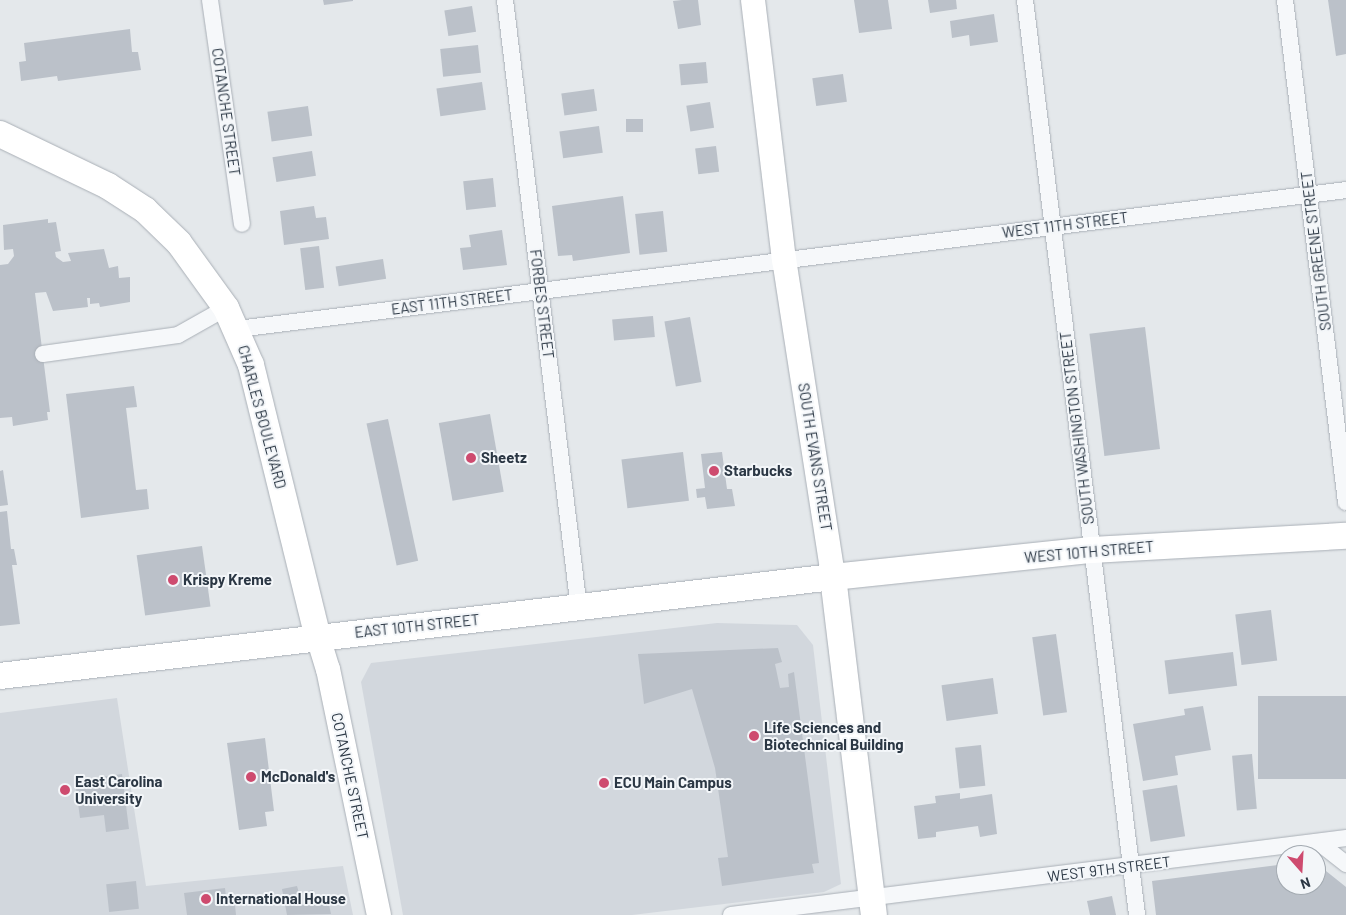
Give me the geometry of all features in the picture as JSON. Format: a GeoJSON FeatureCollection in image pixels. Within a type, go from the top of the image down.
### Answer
{"type":"FeatureCollection","features":[{"type":"Feature","properties":{"kind":"main road","name":"SOUTH EVANS STREET"},"geometry":{"type":"LineString","coordinates":[[752,0],[784,259],[833,577],[873,907]]}},
{"type":"Feature","properties":{"kind":"main road","name":"CHARLES BOULEVARD"},"geometry":{"type":"LineString","coordinates":[[0,134],[108,186],[144,210],[179,243],[232,319],[251,365],[318,637]]}},
{"type":"Feature","properties":{"kind":"main road","name":"WEST 10TH STREET"},"geometry":{"type":"LineString","coordinates":[[833,577],[1092,550],[1346,536]]}},
{"type":"Feature","properties":{"kind":"main road","name":"EAST 10TH STREET"},"geometry":{"type":"LineString","coordinates":[[0,676],[318,637],[578,609],[833,577]]}},
{"type":"Feature","properties":{"kind":"main road","name":"COTANCHE STREET"},"geometry":{"type":"LineString","coordinates":[[318,637],[328,669],[379,915]]}},
{"type":"Feature","properties":{"kind":"street","name":"COTANCHE STREET"},"geometry":{"type":"LineString","coordinates":[[210,0],[242,224]]}},
{"type":"Feature","properties":{"kind":"street","name":"FORBES STREET"},"geometry":{"type":"LineString","coordinates":[[505,0],[578,609]]}},
{"type":"Feature","properties":{"kind":"street","name":"SOUTH WASHINGTON STREET"},"geometry":{"type":"LineString","coordinates":[[1025,0],[1137,915]]}},
{"type":"Feature","properties":{"kind":"street","name":"SOUTH GREENE STREET"},"geometry":{"type":"LineString","coordinates":[[1285,0],[1346,502]]}},
{"type":"Feature","properties":{"kind":"street","name":"WEST 11TH STREET"},"geometry":{"type":"LineString","coordinates":[[784,259],[1346,190]]}},
{"type":"Feature","properties":{"kind":"street","name":"EAST 11TH STREET"},"geometry":{"type":"LineString","coordinates":[[232,319],[540,290],[784,259]]}},
{"type":"Feature","properties":{"kind":"street"},"geometry":{"type":"LineString","coordinates":[[43,354],[178,335],[232,319]]}},
{"type":"Feature","properties":{"kind":"street","name":"WEST 9TH STREET"},"geometry":{"type":"LineString","coordinates":[[731,915],[873,907],[1132,866],[1346,838]]}},
{"type":"Feature","properties":{"kind":"street"},"geometry":{"type":"LineString","coordinates":[[1318,842],[1346,864]]}},
{"type":"Feature","properties":{"kind":"shaded area","name":"ECU Main Campus"},"geometry":{"type":"Polygon","coordinates":[[[717,623],[797,625],[813,645],[841,884],[824,892],[632,915],[403,915],[361,682],[371,663],[717,623]]]}},
{"type":"Feature","properties":{"kind":"shaded area","name":"East Carolina University"},"geometry":{"type":"Polygon","coordinates":[[[117,698],[146,886],[343,866],[353,915],[0,915],[0,713],[117,698]]]}},
{"type":"Feature","properties":{"kind":"building"},"geometry":{"type":"Polygon","coordinates":[[[323,0],[353,0],[353,1],[324,5],[323,0]]]}},
{"type":"Feature","properties":{"kind":"building"},"geometry":{"type":"Polygon","coordinates":[[[698,0],[701,25],[678,29],[673,1],[698,0]]]}},
{"type":"Feature","properties":{"kind":"building"},"geometry":{"type":"Polygon","coordinates":[[[854,0],[888,0],[892,29],[859,33],[854,0]]]}},
{"type":"Feature","properties":{"kind":"building"},"geometry":{"type":"Polygon","coordinates":[[[928,0],[956,0],[957,9],[930,13],[928,0]]]}},
{"type":"Feature","properties":{"kind":"building"},"geometry":{"type":"Polygon","coordinates":[[[1328,0],[1346,0],[1346,54],[1336,56],[1328,0]]]}},
{"type":"Feature","properties":{"kind":"building"},"geometry":{"type":"Polygon","coordinates":[[[472,6],[476,32],[448,36],[444,10],[472,6]]]}},
{"type":"Feature","properties":{"kind":"building"},"geometry":{"type":"Polygon","coordinates":[[[994,14],[998,42],[970,46],[969,35],[952,38],[950,21],[994,14]]]}},
{"type":"Feature","properties":{"kind":"building"},"geometry":{"type":"Polygon","coordinates":[[[130,29],[132,52],[138,52],[141,70],[58,81],[57,76],[21,81],[19,62],[26,61],[24,43],[130,29]]]}},
{"type":"Feature","properties":{"kind":"building"},"geometry":{"type":"Polygon","coordinates":[[[478,45],[481,73],[443,77],[440,49],[478,45]]]}},
{"type":"Feature","properties":{"kind":"building"},"geometry":{"type":"Polygon","coordinates":[[[706,62],[708,83],[681,85],[679,64],[706,62]]]}},
{"type":"Feature","properties":{"kind":"building"},"geometry":{"type":"Polygon","coordinates":[[[843,74],[847,102],[816,106],[812,78],[843,74]]]}},
{"type":"Feature","properties":{"kind":"building"},"geometry":{"type":"Polygon","coordinates":[[[482,82],[486,110],[440,116],[436,88],[482,82]]]}},
{"type":"Feature","properties":{"kind":"building"},"geometry":{"type":"Polygon","coordinates":[[[594,89],[597,111],[564,115],[561,94],[594,89]]]}},
{"type":"Feature","properties":{"kind":"building"},"geometry":{"type":"Polygon","coordinates":[[[710,102],[714,128],[690,131],[686,106],[710,102]]]}},
{"type":"Feature","properties":{"kind":"building"},"geometry":{"type":"Polygon","coordinates":[[[308,106],[312,136],[272,141],[267,112],[308,106]]]}},
{"type":"Feature","properties":{"kind":"building"},"geometry":{"type":"Polygon","coordinates":[[[626,119],[643,119],[643,132],[626,132],[626,119]]]}},
{"type":"Feature","properties":{"kind":"building"},"geometry":{"type":"Polygon","coordinates":[[[599,126],[603,153],[563,158],[559,132],[599,126]]]}},
{"type":"Feature","properties":{"kind":"building"},"geometry":{"type":"Polygon","coordinates":[[[716,146],[719,172],[698,174],[695,149],[716,146]]]}},
{"type":"Feature","properties":{"kind":"building"},"geometry":{"type":"Polygon","coordinates":[[[312,151],[316,176],[276,182],[272,157],[312,151]]]}},
{"type":"Feature","properties":{"kind":"building"},"geometry":{"type":"Polygon","coordinates":[[[493,178],[496,207],[466,210],[463,181],[493,178]]]}},
{"type":"Feature","properties":{"kind":"building"},"geometry":{"type":"Polygon","coordinates":[[[623,196],[630,253],[573,261],[572,255],[558,256],[552,206],[623,196]]]}},
{"type":"Feature","properties":{"kind":"building"},"geometry":{"type":"Polygon","coordinates":[[[314,206],[316,218],[326,217],[329,239],[284,245],[280,211],[314,206]]]}},
{"type":"Feature","properties":{"kind":"building"},"geometry":{"type":"Polygon","coordinates":[[[663,211],[667,252],[639,255],[635,214],[663,211]]]}},
{"type":"Feature","properties":{"kind":"building"},"geometry":{"type":"Polygon","coordinates":[[[48,219],[48,223],[56,222],[61,251],[55,252],[56,257],[63,262],[71,261],[68,253],[104,249],[109,268],[118,266],[119,278],[130,277],[130,302],[100,307],[99,303],[90,304],[90,298],[87,298],[88,307],[53,311],[46,292],[35,293],[50,412],[47,412],[48,420],[13,426],[12,417],[0,418],[0,265],[8,264],[14,256],[13,249],[4,250],[3,225],[48,219]]]}},
{"type":"Feature","properties":{"kind":"building"},"geometry":{"type":"Polygon","coordinates":[[[502,230],[507,265],[463,270],[460,248],[471,247],[469,235],[502,230]]]}},
{"type":"Feature","properties":{"kind":"building"},"geometry":{"type":"Polygon","coordinates":[[[319,246],[324,288],[305,290],[300,248],[319,246]]]}},
{"type":"Feature","properties":{"kind":"building"},"geometry":{"type":"Polygon","coordinates":[[[383,259],[386,279],[339,286],[336,267],[383,259]]]}},
{"type":"Feature","properties":{"kind":"building"},"geometry":{"type":"Polygon","coordinates":[[[653,316],[655,337],[614,340],[612,320],[653,316]]]}},
{"type":"Feature","properties":{"kind":"building"},"geometry":{"type":"Polygon","coordinates":[[[690,317],[701,382],[676,387],[664,322],[690,317]]]}},
{"type":"Feature","properties":{"kind":"building"},"geometry":{"type":"Polygon","coordinates":[[[1145,327],[1160,449],[1104,456],[1089,334],[1145,327]]]}},
{"type":"Feature","properties":{"kind":"building"},"geometry":{"type":"Polygon","coordinates":[[[134,386],[137,407],[126,408],[136,490],[147,489],[149,509],[81,518],[66,394],[134,386]]]}},
{"type":"Feature","properties":{"kind":"building","name":"Sheetz"},"geometry":{"type":"Polygon","coordinates":[[[490,414],[504,492],[453,501],[439,423],[490,414]]]}},
{"type":"Feature","properties":{"kind":"building"},"geometry":{"type":"Polygon","coordinates":[[[388,419],[418,561],[397,565],[366,424],[388,419]]]}},
{"type":"Feature","properties":{"kind":"building"},"geometry":{"type":"Polygon","coordinates":[[[683,452],[689,501],[627,508],[621,460],[683,452]]]}},
{"type":"Feature","properties":{"kind":"building","name":"Starbucks"},"geometry":{"type":"Polygon","coordinates":[[[722,452],[727,489],[732,489],[735,506],[707,509],[705,497],[697,498],[696,489],[705,488],[701,454],[722,452]]]}},
{"type":"Feature","properties":{"kind":"building"},"geometry":{"type":"Polygon","coordinates":[[[3,470],[8,505],[0,506],[0,471],[3,470]]]}},
{"type":"Feature","properties":{"kind":"building"},"geometry":{"type":"Polygon","coordinates":[[[7,511],[11,549],[14,549],[17,565],[12,565],[20,624],[0,626],[0,512],[7,511]]]}},
{"type":"Feature","properties":{"kind":"building","name":"Krispy Kreme"},"geometry":{"type":"Polygon","coordinates":[[[202,546],[210,606],[145,616],[137,555],[202,546]]]}},
{"type":"Feature","properties":{"kind":"building"},"geometry":{"type":"Polygon","coordinates":[[[1271,610],[1277,661],[1241,665],[1235,614],[1271,610]]]}},
{"type":"Feature","properties":{"kind":"building"},"geometry":{"type":"Polygon","coordinates":[[[1056,634],[1067,712],[1043,716],[1032,637],[1056,634]]]}},
{"type":"Feature","properties":{"kind":"building","name":"Life Sciences and Biotechnical Building"},"geometry":{"type":"Polygon","coordinates":[[[778,648],[782,662],[775,664],[780,688],[789,687],[788,674],[794,672],[819,863],[812,864],[814,873],[722,886],[718,858],[728,857],[715,768],[692,689],[644,704],[638,654],[778,648]]]}},
{"type":"Feature","properties":{"kind":"building"},"geometry":{"type":"Polygon","coordinates":[[[1233,652],[1237,686],[1169,694],[1165,660],[1233,652]]]}},
{"type":"Feature","properties":{"kind":"building"},"geometry":{"type":"Polygon","coordinates":[[[993,678],[998,714],[947,721],[942,685],[993,678]]]}},
{"type":"Feature","properties":{"kind":"building"},"geometry":{"type":"Polygon","coordinates":[[[1258,696],[1346,696],[1346,779],[1258,779],[1258,696]]]}},
{"type":"Feature","properties":{"kind":"building"},"geometry":{"type":"Polygon","coordinates":[[[1203,706],[1211,750],[1175,756],[1178,775],[1143,781],[1133,724],[1185,715],[1184,709],[1203,706]]]}},
{"type":"Feature","properties":{"kind":"building","name":"McDonald's"},"geometry":{"type":"Polygon","coordinates":[[[265,738],[274,811],[265,812],[267,826],[239,830],[227,743],[265,738]]]}},
{"type":"Feature","properties":{"kind":"building"},"geometry":{"type":"Polygon","coordinates":[[[981,745],[985,786],[959,788],[955,748],[981,745]]]}},
{"type":"Feature","properties":{"kind":"building"},"geometry":{"type":"Polygon","coordinates":[[[1252,754],[1257,809],[1237,811],[1232,756],[1252,754]]]}},
{"type":"Feature","properties":{"kind":"building"},"geometry":{"type":"Polygon","coordinates":[[[122,774],[129,829],[106,832],[104,815],[80,818],[75,781],[122,774]]]}},
{"type":"Feature","properties":{"kind":"building"},"geometry":{"type":"Polygon","coordinates":[[[1177,785],[1185,836],[1151,842],[1142,790],[1177,785]]]}},
{"type":"Feature","properties":{"kind":"building"},"geometry":{"type":"Polygon","coordinates":[[[960,793],[960,799],[992,794],[997,834],[980,837],[978,826],[936,832],[936,837],[918,839],[914,806],[936,803],[935,796],[960,793]]]}},
{"type":"Feature","properties":{"kind":"building"},"geometry":{"type":"Polygon","coordinates":[[[1276,865],[1276,895],[1326,895],[1326,871],[1346,887],[1346,915],[1156,915],[1152,881],[1276,865]]]}},
{"type":"Feature","properties":{"kind":"building"},"geometry":{"type":"Polygon","coordinates":[[[136,881],[139,909],[109,912],[106,884],[136,881]]]}},
{"type":"Feature","properties":{"kind":"building"},"geometry":{"type":"Polygon","coordinates":[[[297,886],[299,893],[313,890],[314,898],[327,895],[331,914],[287,915],[282,889],[297,886]]]}},
{"type":"Feature","properties":{"kind":"building","name":"International House"},"geometry":{"type":"Polygon","coordinates":[[[225,888],[227,906],[235,905],[236,915],[187,915],[184,893],[225,888]]]}},
{"type":"Feature","properties":{"kind":"building"},"geometry":{"type":"Polygon","coordinates":[[[1112,896],[1116,915],[1090,915],[1087,901],[1112,896]]]}},
{"type":"Feature","properties":{"kind":"place","name":"Sheetz"},"geometry":{"type":"Point","coordinates":[471,458]}},
{"type":"Feature","properties":{"kind":"place","name":"Starbucks"},"geometry":{"type":"Point","coordinates":[714,471]}},
{"type":"Feature","properties":{"kind":"place","name":"Krispy Kreme"},"geometry":{"type":"Point","coordinates":[173,580]}},
{"type":"Feature","properties":{"kind":"place","name":"Life Sciences and Biotechnical Building"},"geometry":{"type":"Point","coordinates":[754,736]}},
{"type":"Feature","properties":{"kind":"place","name":"McDonald's"},"geometry":{"type":"Point","coordinates":[251,777]}},
{"type":"Feature","properties":{"kind":"place","name":"ECU Main Campus"},"geometry":{"type":"Point","coordinates":[604,783]}},
{"type":"Feature","properties":{"kind":"place","name":"East Carolina University"},"geometry":{"type":"Point","coordinates":[65,790]}},
{"type":"Feature","properties":{"kind":"place","name":"International House"},"geometry":{"type":"Point","coordinates":[206,899]}}]}
